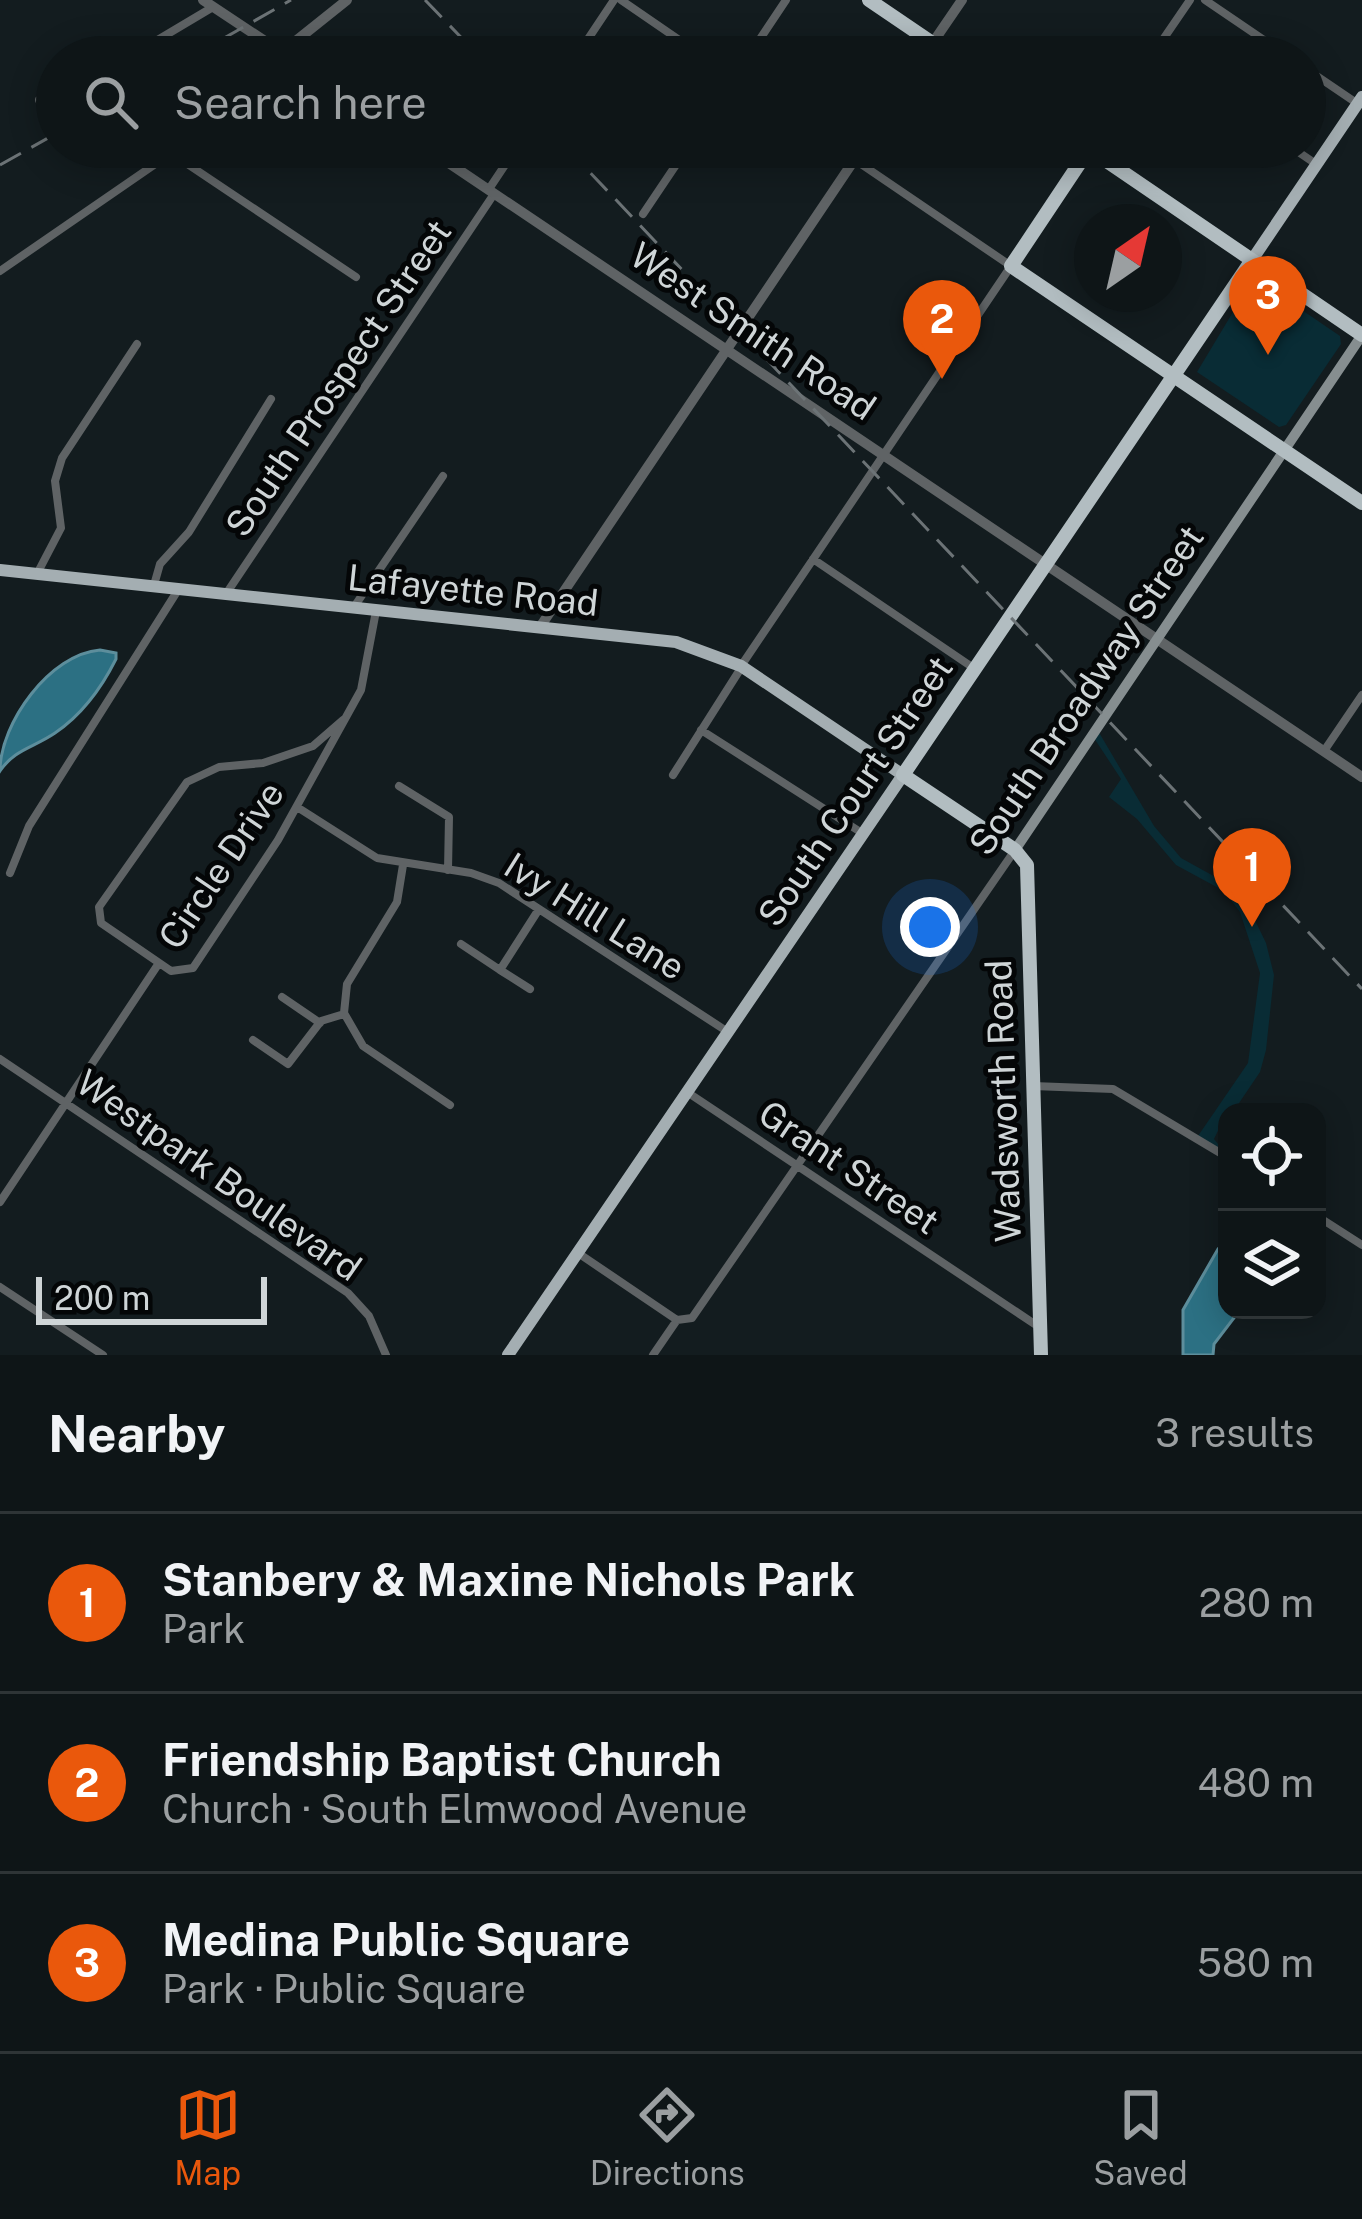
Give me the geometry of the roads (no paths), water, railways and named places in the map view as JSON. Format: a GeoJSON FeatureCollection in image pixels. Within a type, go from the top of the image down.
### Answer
{"type":"FeatureCollection","features":[{"type":"Feature","properties":{"kind":"highway"},"geometry":{"type":"LineString","coordinates":[[869,0],[911,36]]}},
{"type":"Feature","properties":{"kind":"highway"},"geometry":{"type":"LineString","coordinates":[[1076,168],[1011,266],[1362,502]]}},
{"type":"Feature","properties":{"kind":"highway"},"geometry":{"type":"LineString","coordinates":[[1118,168],[1362,335]]}},
{"type":"Feature","properties":{"kind":"highway","name":"South Court Street"},"geometry":{"type":"LineString","coordinates":[[903,775],[1252,260]]}},
{"type":"Feature","properties":{"kind":"highway"},"geometry":{"type":"LineString","coordinates":[[903,775],[1015,850]]}},
{"type":"Feature","properties":{"kind":"highway","name":"Wadsworth Road"},"geometry":{"type":"LineString","coordinates":[[1015,850],[1027,866],[1041,1355]]}},
{"type":"Feature","properties":{"kind":"main road"},"geometry":{"type":"LineString","coordinates":[[1326,150],[1360,102]]}},
{"type":"Feature","properties":{"kind":"main road"},"geometry":{"type":"LineString","coordinates":[[1252,260],[1313,168]]}},
{"type":"Feature","properties":{"kind":"main road","name":"South Broadway Street"},"geometry":{"type":"LineString","coordinates":[[1015,850],[1362,335]]}},
{"type":"Feature","properties":{"kind":"main road","name":"Lafayette Road"},"geometry":{"type":"LineString","coordinates":[[0,570],[676,642],[742,666],[903,775]]}},
{"type":"Feature","properties":{"kind":"main road","name":"South Court Street"},"geometry":{"type":"LineString","coordinates":[[508,1355],[903,775]]}},
{"type":"Feature","properties":{"kind":"street"},"geometry":{"type":"LineString","coordinates":[[307,36],[347,0]]}},
{"type":"Feature","properties":{"kind":"street"},"geometry":{"type":"LineString","coordinates":[[591,36],[618,0],[672,36]]}},
{"type":"Feature","properties":{"kind":"street"},"geometry":{"type":"LineString","coordinates":[[762,36],[786,0]]}},
{"type":"Feature","properties":{"kind":"street"},"geometry":{"type":"LineString","coordinates":[[938,36],[962,0]]}},
{"type":"Feature","properties":{"kind":"street"},"geometry":{"type":"LineString","coordinates":[[1165,36],[1190,0]]}},
{"type":"Feature","properties":{"kind":"street"},"geometry":{"type":"LineString","coordinates":[[1205,0],[1258,36]]}},
{"type":"Feature","properties":{"kind":"street"},"geometry":{"type":"LineString","coordinates":[[160,36],[208,3],[258,36]]}},
{"type":"Feature","properties":{"kind":"street"},"geometry":{"type":"LineString","coordinates":[[1326,81],[1360,102]]}},
{"type":"Feature","properties":{"kind":"street"},"geometry":{"type":"LineString","coordinates":[[0,271],[149,168]]}},
{"type":"Feature","properties":{"kind":"street"},"geometry":{"type":"LineString","coordinates":[[201,168],[356,277]]}},
{"type":"Feature","properties":{"kind":"street","name":"West Smith Road"},"geometry":{"type":"LineString","coordinates":[[457,168],[1362,777]]}},
{"type":"Feature","properties":{"kind":"street","name":"South Prospect Street"},"geometry":{"type":"LineString","coordinates":[[226,594],[505,168]]}},
{"type":"Feature","properties":{"kind":"street"},"geometry":{"type":"LineString","coordinates":[[644,214],[674,168]]}},
{"type":"Feature","properties":{"kind":"street"},"geometry":{"type":"LineString","coordinates":[[540,627],[850,168]]}},
{"type":"Feature","properties":{"kind":"street"},"geometry":{"type":"LineString","coordinates":[[674,775],[1011,266],[867,168]]}},
{"type":"Feature","properties":{"kind":"street"},"geometry":{"type":"LineString","coordinates":[[37,574],[61,528],[56,481],[62,458],[137,344]]}},
{"type":"Feature","properties":{"kind":"street"},"geometry":{"type":"LineString","coordinates":[[154,586],[160,564],[189,532],[271,399]]}},
{"type":"Feature","properties":{"kind":"street"},"geometry":{"type":"LineString","coordinates":[[354,607],[443,476]]}},
{"type":"Feature","properties":{"kind":"street"},"geometry":{"type":"LineString","coordinates":[[814,559],[975,669]]}},
{"type":"Feature","properties":{"kind":"street"},"geometry":{"type":"LineString","coordinates":[[10,873],[29,826],[178,589]]}},
{"type":"Feature","properties":{"kind":"street","name":"Circle Drive"},"geometry":{"type":"LineString","coordinates":[[343,719],[313,746],[262,763],[207,770],[178,791],[98,912],[105,927],[177,974],[193,968],[297,807],[343,719],[366,675],[376,610]]}},
{"type":"Feature","properties":{"kind":"street"},"geometry":{"type":"LineString","coordinates":[[1324,751],[1362,695]]}},
{"type":"Feature","properties":{"kind":"street"},"geometry":{"type":"LineString","coordinates":[[701,730],[862,833]]}},
{"type":"Feature","properties":{"kind":"street"},"geometry":{"type":"LineString","coordinates":[[399,786],[448,817],[448,870]]}},
{"type":"Feature","properties":{"kind":"street","name":"Ivy Hill Lane"},"geometry":{"type":"LineString","coordinates":[[297,807],[367,853],[403,865],[487,878],[728,1032]]}},
{"type":"Feature","properties":{"kind":"street","name":"South Broadway Street"},"geometry":{"type":"LineString","coordinates":[[677,1320],[692,1318],[1015,850]]}},
{"type":"Feature","properties":{"kind":"street"},"geometry":{"type":"LineString","coordinates":[[403,865],[391,914],[347,984],[344,1014],[363,1046],[450,1105]]}},
{"type":"Feature","properties":{"kind":"street"},"geometry":{"type":"LineString","coordinates":[[500,970],[539,909]]}},
{"type":"Feature","properties":{"kind":"street"},"geometry":{"type":"LineString","coordinates":[[461,944],[530,989]]}},
{"type":"Feature","properties":{"kind":"street"},"geometry":{"type":"LineString","coordinates":[[0,1202],[159,963]]}},
{"type":"Feature","properties":{"kind":"street"},"geometry":{"type":"LineString","coordinates":[[282,997],[320,1023]]}},
{"type":"Feature","properties":{"kind":"street"},"geometry":{"type":"LineString","coordinates":[[253,1040],[288,1064],[320,1023],[344,1014]]}},
{"type":"Feature","properties":{"kind":"street","name":"Westpark Boulevard"},"geometry":{"type":"LineString","coordinates":[[0,1059],[348,1293],[369,1316],[386,1355]]}},
{"type":"Feature","properties":{"kind":"street"},"geometry":{"type":"LineString","coordinates":[[1033,1086],[1113,1089],[1218,1152]]}},
{"type":"Feature","properties":{"kind":"street","name":"Grant Street"},"geometry":{"type":"LineString","coordinates":[[687,1092],[1040,1328]]}},
{"type":"Feature","properties":{"kind":"street"},"geometry":{"type":"LineString","coordinates":[[1326,1222],[1362,1245]]}},
{"type":"Feature","properties":{"kind":"street"},"geometry":{"type":"LineString","coordinates":[[578,1252],[677,1320],[653,1355]]}},
{"type":"Feature","properties":{"kind":"street"},"geometry":{"type":"LineString","coordinates":[[0,1287],[103,1355]]}},
{"type":"Feature","properties":{"kind":"water"},"geometry":{"type":"Polygon","coordinates":[[[100,650],[116,653],[116,659],[90,700],[65,726],[18,753],[0,771],[9,732],[31,694],[63,664],[100,650]]]}},
{"type":"Feature","properties":{"kind":"water"},"geometry":{"type":"Polygon","coordinates":[[[1218,1249],[1218,1319],[1233,1319],[1214,1344],[1213,1355],[1183,1355],[1183,1310],[1218,1249]]]}},
{"type":"Feature","properties":{"kind":"railway"},"geometry":{"type":"LineString","coordinates":[[228,36],[291,0]]}},
{"type":"Feature","properties":{"kind":"railway"},"geometry":{"type":"LineString","coordinates":[[425,0],[460,36]]}},
{"type":"Feature","properties":{"kind":"railway"},"geometry":{"type":"LineString","coordinates":[[0,165],[36,145]]}},
{"type":"Feature","properties":{"kind":"railway"},"geometry":{"type":"LineString","coordinates":[[586,168],[1362,989]]}},
{"type":"Feature","properties":{"kind":"place","name":"Medina Public Square"},"geometry":{"type":"Point","coordinates":[1268,355]}},
{"type":"Feature","properties":{"kind":"place","name":"Friendship Baptist Church"},"geometry":{"type":"Point","coordinates":[942,379]}},
{"type":"Feature","properties":{"kind":"place","name":"Stanbery & Maxine Nichols Park"},"geometry":{"type":"Point","coordinates":[1252,927]}}]}
